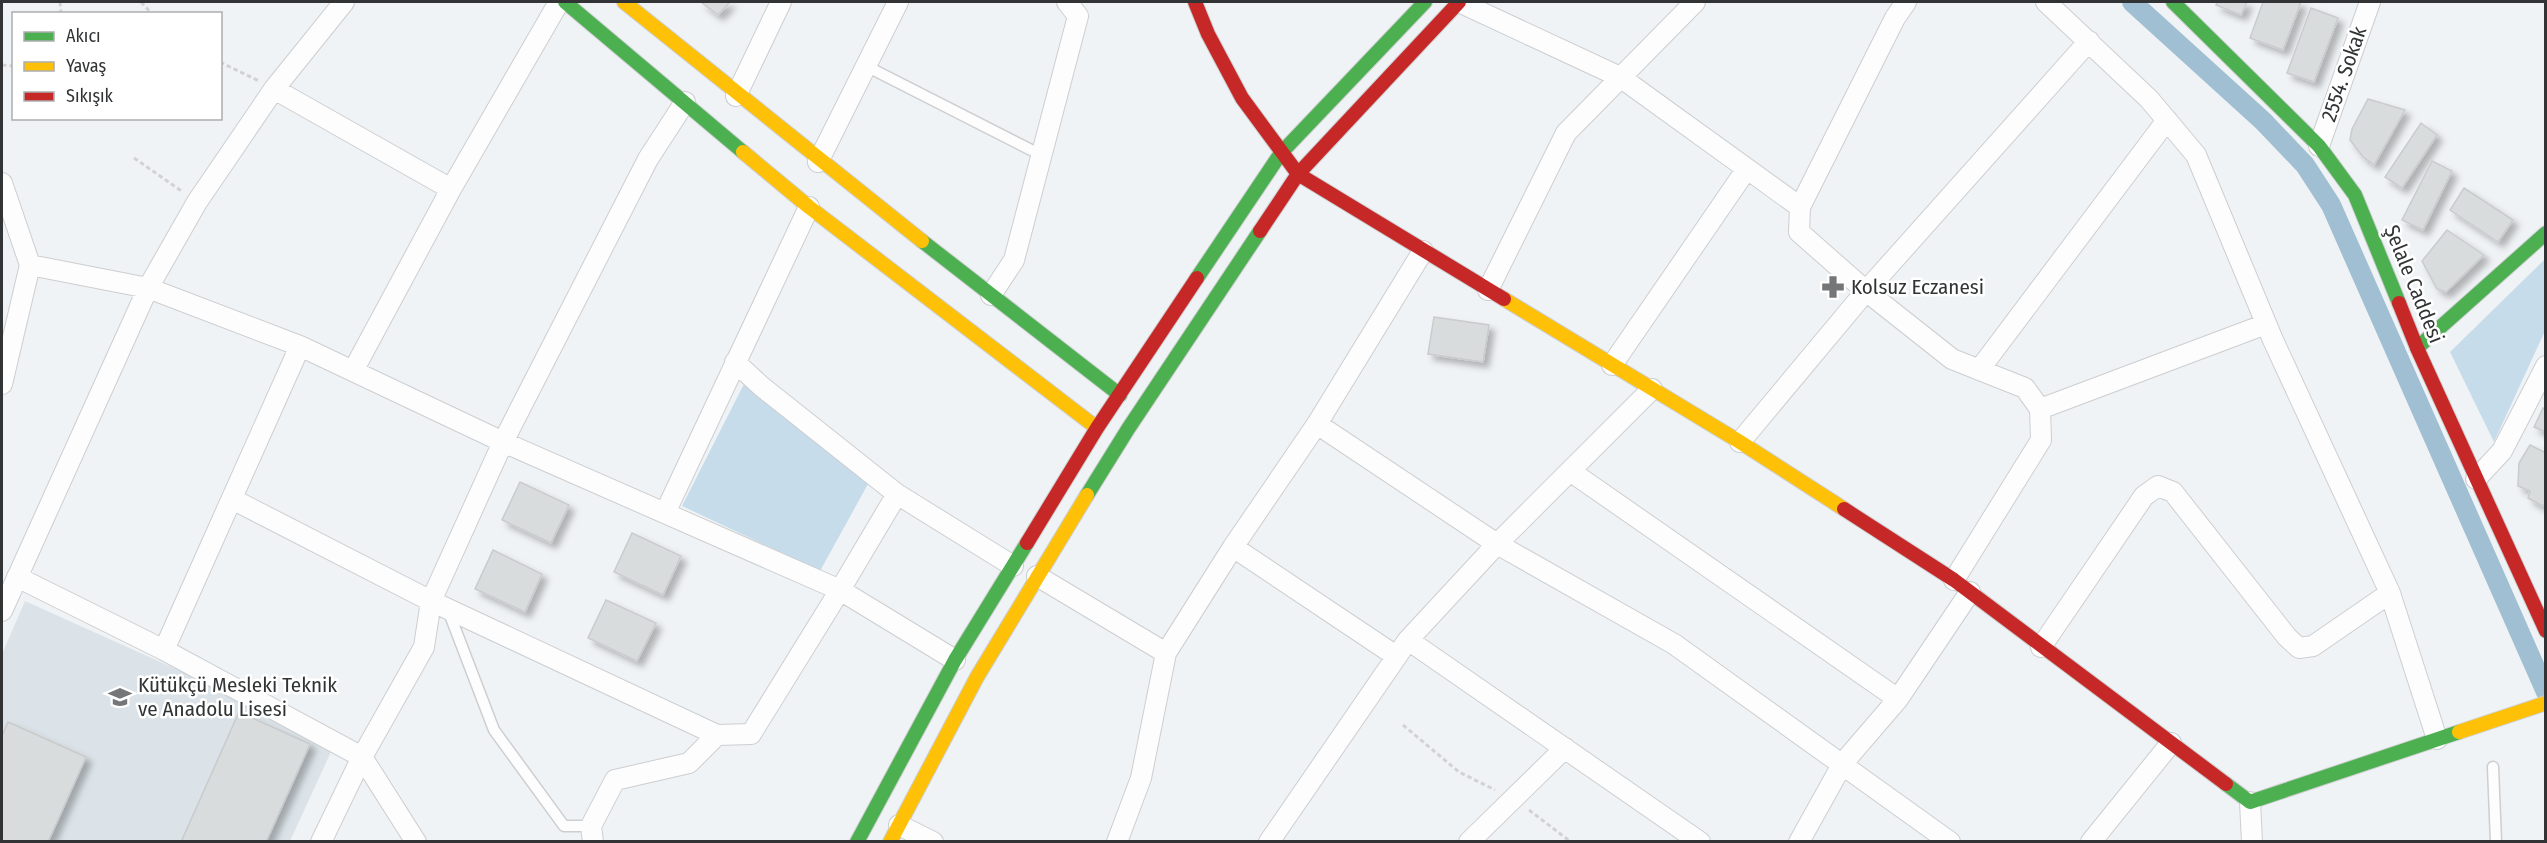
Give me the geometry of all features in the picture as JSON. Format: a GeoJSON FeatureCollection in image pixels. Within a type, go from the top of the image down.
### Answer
{"type":"FeatureCollection","features":[{"type":"Feature","properties":{"kind":"street"},"geometry":{"type":"LineString","coordinates":[[2,611],[148,288],[196,202],[274,89],[344,2]]}},
{"type":"Feature","properties":{"kind":"street"},"geometry":{"type":"LineString","coordinates":[[353,371],[452,189],[559,2]]}},
{"type":"Feature","properties":{"kind":"street"},"geometry":{"type":"LineString","coordinates":[[565,2],[809,207],[1097,429]]}},
{"type":"Feature","properties":{"kind":"street"},"geometry":{"type":"LineString","coordinates":[[624,2],[819,162],[1120,394]]}},
{"type":"Feature","properties":{"kind":"street"},"geometry":{"type":"LineString","coordinates":[[736,96],[781,2]]}},
{"type":"Feature","properties":{"kind":"street"},"geometry":{"type":"LineString","coordinates":[[819,162],[898,2]]}},
{"type":"Feature","properties":{"kind":"street"},"geometry":{"type":"LineString","coordinates":[[990,295],[1014,260],[1078,16],[1067,2]]}},
{"type":"Feature","properties":{"kind":"street"},"geometry":{"type":"LineString","coordinates":[[1195,2],[1208,34],[1242,98],[1298,174],[1740,442],[1954,580],[2250,802]]}},
{"type":"Feature","properties":{"kind":"street"},"geometry":{"type":"LineString","coordinates":[[857,842],[955,660],[1097,429],[1281,153],[1425,2]]}},
{"type":"Feature","properties":{"kind":"street"},"geometry":{"type":"LineString","coordinates":[[933,842],[894,833],[977,677],[1128,429],[1298,174],[1459,2],[1620,77],[1800,207]]}},
{"type":"Feature","properties":{"kind":"street"},"geometry":{"type":"LineString","coordinates":[[1488,290],[1566,133],[1695,2]]}},
{"type":"Feature","properties":{"kind":"street"},"geometry":{"type":"LineString","coordinates":[[1906,2],[1895,18],[1800,207],[1799,232],[1866,291],[1952,359],[2025,388],[2040,409],[2041,440],[1954,580]]}},
{"type":"Feature","properties":{"kind":"street"},"geometry":{"type":"LineString","coordinates":[[2046,2],[2089,40],[2149,99],[2196,155],[2266,324],[2390,593],[2437,740]]}},
{"type":"Feature","properties":{"kind":"street","name":"Şelale Caddesi"},"geometry":{"type":"LineString","coordinates":[[2173,2],[2319,146],[2355,195],[2417,348],[2546,631]]}},
{"type":"Feature","properties":{"kind":"street","name":"2554. Sokak"},"geometry":{"type":"LineString","coordinates":[[2319,146],[2370,2]]}},
{"type":"Feature","properties":{"kind":"street"},"geometry":{"type":"LineString","coordinates":[[1740,442],[1866,291],[2089,40]]}},
{"type":"Feature","properties":{"kind":"street"},"geometry":{"type":"LineString","coordinates":[[274,89],[452,189]]}},
{"type":"Feature","properties":{"kind":"street"},"geometry":{"type":"LineString","coordinates":[[321,842],[362,757],[424,647],[503,442],[648,159],[685,102]]}},
{"type":"Feature","properties":{"kind":"street"},"geometry":{"type":"LineString","coordinates":[[1979,370],[2167,120]]}},
{"type":"Feature","properties":{"kind":"street"},"geometry":{"type":"LineString","coordinates":[[1612,365],[1746,170]]}},
{"type":"Feature","properties":{"kind":"street"},"geometry":{"type":"LineString","coordinates":[[2,183],[30,265],[2,384]]}},
{"type":"Feature","properties":{"kind":"street"},"geometry":{"type":"LineString","coordinates":[[665,513],[809,207]]}},
{"type":"Feature","properties":{"kind":"street"},"geometry":{"type":"LineString","coordinates":[[2417,348],[2546,234]]}},
{"type":"Feature","properties":{"kind":"street"},"geometry":{"type":"LineString","coordinates":[[1117,842],[1142,778],[1166,653],[1233,547],[1317,424],[1423,251]]}},
{"type":"Feature","properties":{"kind":"street"},"geometry":{"type":"LineString","coordinates":[[30,265],[148,288],[300,346],[503,442],[840,590],[955,660]]}},
{"type":"Feature","properties":{"kind":"street"},"geometry":{"type":"LineString","coordinates":[[2040,409],[2266,324]]}},
{"type":"Feature","properties":{"kind":"street"},"geometry":{"type":"LineString","coordinates":[[164,650],[300,346]]}},
{"type":"Feature","properties":{"kind":"street"},"geometry":{"type":"LineString","coordinates":[[735,362],[760,386],[897,494],[1013,566]]}},
{"type":"Feature","properties":{"kind":"street"},"geometry":{"type":"LineString","coordinates":[[2476,479],[2502,451],[2546,366]]}},
{"type":"Feature","properties":{"kind":"street"},"geometry":{"type":"LineString","coordinates":[[1269,842],[1408,640],[1497,544],[1652,389]]}},
{"type":"Feature","properties":{"kind":"street"},"geometry":{"type":"LineString","coordinates":[[1317,424],[1497,544],[1674,644],[1843,763],[1950,842]]}},
{"type":"Feature","properties":{"kind":"street"},"geometry":{"type":"LineString","coordinates":[[1570,471],[1898,699]]}},
{"type":"Feature","properties":{"kind":"street"},"geometry":{"type":"LineString","coordinates":[[2041,647],[2144,496],[2158,486],[2173,492],[2287,637],[2299,648],[2313,646],[2390,593]]}},
{"type":"Feature","properties":{"kind":"street"},"geometry":{"type":"LineString","coordinates":[[232,499],[439,604],[717,735],[751,734],[897,494]]}},
{"type":"Feature","properties":{"kind":"street"},"geometry":{"type":"LineString","coordinates":[[1233,547],[1396,656]]}},
{"type":"Feature","properties":{"kind":"street"},"geometry":{"type":"LineString","coordinates":[[1037,576],[1166,653]]}},
{"type":"Feature","properties":{"kind":"street"},"geometry":{"type":"LineString","coordinates":[[17,577],[164,650],[362,757],[416,842]]}},
{"type":"Feature","properties":{"kind":"street"},"geometry":{"type":"LineString","coordinates":[[1799,842],[1843,763],[1898,699],[1970,592]]}},
{"type":"Feature","properties":{"kind":"street"},"geometry":{"type":"LineString","coordinates":[[1408,640],[1700,842]]}},
{"type":"Feature","properties":{"kind":"street"},"geometry":{"type":"LineString","coordinates":[[2250,802],[2546,703]]}},
{"type":"Feature","properties":{"kind":"street"},"geometry":{"type":"LineString","coordinates":[[592,834],[615,780],[688,763],[717,735]]}},
{"type":"Feature","properties":{"kind":"street"},"geometry":{"type":"LineString","coordinates":[[2091,842],[2170,742]]}},
{"type":"Feature","properties":{"kind":"street"},"geometry":{"type":"LineString","coordinates":[[1469,842],[1564,748]]}},
{"type":"Feature","properties":{"kind":"street"},"geometry":{"type":"LineString","coordinates":[[2250,802],[2252,842]]}},
{"type":"Feature","properties":{"kind":"lane"},"geometry":{"type":"LineString","coordinates":[[866,66],[1041,155]]}},
{"type":"Feature","properties":{"kind":"lane"},"geometry":{"type":"LineString","coordinates":[[439,604],[494,730],[564,826],[592,834]]}},
{"type":"Feature","properties":{"kind":"lane"},"geometry":{"type":"LineString","coordinates":[[2493,767],[2496,842]]}},
{"type":"Feature","properties":{"kind":"path"},"geometry":{"type":"LineString","coordinates":[[222,63],[274,89]]}},
{"type":"Feature","properties":{"kind":"path"},"geometry":{"type":"LineString","coordinates":[[134,158],[196,202]]}},
{"type":"Feature","properties":{"kind":"path"},"geometry":{"type":"LineString","coordinates":[[1403,725],[1460,772],[1513,799],[1571,842]]}},
{"type":"Feature","properties":{"kind":"shaded area"},"geometry":{"type":"Polygon","coordinates":[[[2545,259],[2545,331],[2494,442],[2450,352],[2545,259]]]}},
{"type":"Feature","properties":{"kind":"shaded area"},"geometry":{"type":"Polygon","coordinates":[[[746,380],[868,484],[820,571],[682,506],[746,380]]]}},
{"type":"Feature","properties":{"kind":"shaded area","name":"Kütükçü Mesleki Teknik ve Anadolu Lisesi"},"geometry":{"type":"Polygon","coordinates":[[[25,601],[336,741],[290,841],[2,842],[2,654],[25,601]]]}},
{"type":"Feature","properties":{"kind":"building"},"geometry":{"type":"Polygon","coordinates":[[[701,2],[730,2],[718,15],[701,2]]]}},
{"type":"Feature","properties":{"kind":"building"},"geometry":{"type":"Polygon","coordinates":[[[2217,2],[2247,2],[2241,15],[2216,5],[2217,2]]]}},
{"type":"Feature","properties":{"kind":"building"},"geometry":{"type":"Polygon","coordinates":[[[2263,2],[2301,2],[2283,50],[2250,38],[2263,2]]]}},
{"type":"Feature","properties":{"kind":"building"},"geometry":{"type":"Polygon","coordinates":[[[2311,8],[2338,18],[2314,82],[2287,73],[2311,8]]]}},
{"type":"Feature","properties":{"kind":"building"},"geometry":{"type":"Polygon","coordinates":[[[2368,99],[2405,110],[2374,165],[2363,157],[2350,140],[2352,129],[2368,99]]]}},
{"type":"Feature","properties":{"kind":"building"},"geometry":{"type":"Polygon","coordinates":[[[2421,123],[2437,135],[2402,188],[2385,177],[2421,123]]]}},
{"type":"Feature","properties":{"kind":"building"},"geometry":{"type":"Polygon","coordinates":[[[2432,161],[2452,171],[2423,230],[2402,220],[2432,161]]]}},
{"type":"Feature","properties":{"kind":"building"},"geometry":{"type":"Polygon","coordinates":[[[2464,188],[2513,220],[2498,242],[2450,210],[2464,188]]]}},
{"type":"Feature","properties":{"kind":"building"},"geometry":{"type":"Polygon","coordinates":[[[2447,230],[2484,255],[2446,292],[2437,289],[2422,261],[2447,230]]]}},
{"type":"Feature","properties":{"kind":"building"},"geometry":{"type":"Polygon","coordinates":[[[1434,317],[1489,325],[1483,362],[1428,354],[1434,317]]]}},
{"type":"Feature","properties":{"kind":"building"},"geometry":{"type":"Polygon","coordinates":[[[2543,408],[2546,409],[2546,432],[2534,427],[2543,408]]]}},
{"type":"Feature","properties":{"kind":"building"},"geometry":{"type":"Polygon","coordinates":[[[2530,445],[2546,453],[2546,502],[2543,506],[2528,498],[2530,491],[2518,486],[2519,463],[2530,445]]]}},
{"type":"Feature","properties":{"kind":"building"},"geometry":{"type":"Polygon","coordinates":[[[520,482],[569,505],[551,543],[502,520],[520,482]]]}},
{"type":"Feature","properties":{"kind":"building"},"geometry":{"type":"Polygon","coordinates":[[[632,533],[681,556],[663,595],[614,572],[632,533]]]}},
{"type":"Feature","properties":{"kind":"building"},"geometry":{"type":"Polygon","coordinates":[[[493,550],[542,574],[525,612],[475,589],[493,550]]]}},
{"type":"Feature","properties":{"kind":"building"},"geometry":{"type":"Polygon","coordinates":[[[606,600],[656,623],[637,661],[588,638],[606,600]]]}},
{"type":"Feature","properties":{"kind":"building"},"geometry":{"type":"Polygon","coordinates":[[[239,712],[310,744],[266,842],[181,842],[239,712]]]}},
{"type":"Feature","properties":{"kind":"building"},"geometry":{"type":"Polygon","coordinates":[[[8,722],[86,757],[48,842],[2,842],[2,736],[8,722]]]}},
{"type":"Feature","properties":{"kind":"waterway"},"geometry":{"type":"LineString","coordinates":[[2132,2],[2263,121],[2305,165],[2331,205],[2546,692]]}},
{"type":"Feature","properties":{"kind":"traffic: fast"},"geometry":{"type":"LineString","coordinates":[[565,2],[743,152]]}},
{"type":"Feature","properties":{"kind":"traffic: fast"},"geometry":{"type":"LineString","coordinates":[[1197,278],[1281,153],[1425,2]]}},
{"type":"Feature","properties":{"kind":"traffic: fast"},"geometry":{"type":"LineString","coordinates":[[2173,2],[2319,146],[2355,195],[2399,303]]}},
{"type":"Feature","properties":{"kind":"traffic: fast"},"geometry":{"type":"LineString","coordinates":[[1087,495],[1128,429],[1260,231]]}},
{"type":"Feature","properties":{"kind":"traffic: fast"},"geometry":{"type":"LineString","coordinates":[[2417,348],[2546,233]]}},
{"type":"Feature","properties":{"kind":"traffic: fast"},"geometry":{"type":"LineString","coordinates":[[922,241],[1120,395]]}},
{"type":"Feature","properties":{"kind":"traffic: fast"},"geometry":{"type":"LineString","coordinates":[[857,842],[955,660],[1027,543]]}},
{"type":"Feature","properties":{"kind":"traffic: fast"},"geometry":{"type":"LineString","coordinates":[[2226,784],[2250,802],[2459,732]]}},
{"type":"Feature","properties":{"kind":"traffic: slow"},"geometry":{"type":"LineString","coordinates":[[624,2],[922,241]]}},
{"type":"Feature","properties":{"kind":"traffic: slow"},"geometry":{"type":"LineString","coordinates":[[743,152],[809,207],[1097,428]]}},
{"type":"Feature","properties":{"kind":"traffic: slow"},"geometry":{"type":"LineString","coordinates":[[1504,299],[1740,442],[1844,509]]}},
{"type":"Feature","properties":{"kind":"traffic: slow"},"geometry":{"type":"LineString","coordinates":[[890,842],[977,677],[1087,495]]}},
{"type":"Feature","properties":{"kind":"traffic: slow"},"geometry":{"type":"LineString","coordinates":[[2459,732],[2546,703]]}},
{"type":"Feature","properties":{"kind":"traffic: jam"},"geometry":{"type":"LineString","coordinates":[[1195,2],[1208,34],[1242,98],[1298,174],[1504,299]]}},
{"type":"Feature","properties":{"kind":"traffic: jam"},"geometry":{"type":"LineString","coordinates":[[1260,231],[1298,174],[1459,2]]}},
{"type":"Feature","properties":{"kind":"traffic: jam"},"geometry":{"type":"LineString","coordinates":[[1027,543],[1097,428],[1197,278]]}},
{"type":"Feature","properties":{"kind":"traffic: jam"},"geometry":{"type":"LineString","coordinates":[[2399,303],[2417,348],[2546,631]]}},
{"type":"Feature","properties":{"kind":"traffic: jam"},"geometry":{"type":"LineString","coordinates":[[1844,509],[1954,580],[2226,784]]}},
{"type":"Feature","properties":{"kind":"place","name":"Kolsuz Eczanesi"},"geometry":{"type":"Point","coordinates":[1833,287]}},
{"type":"Feature","properties":{"kind":"place","name":"Kütükçü Mesleki Teknik ve Anadolu Lisesi"},"geometry":{"type":"Point","coordinates":[120,697]}}]}
